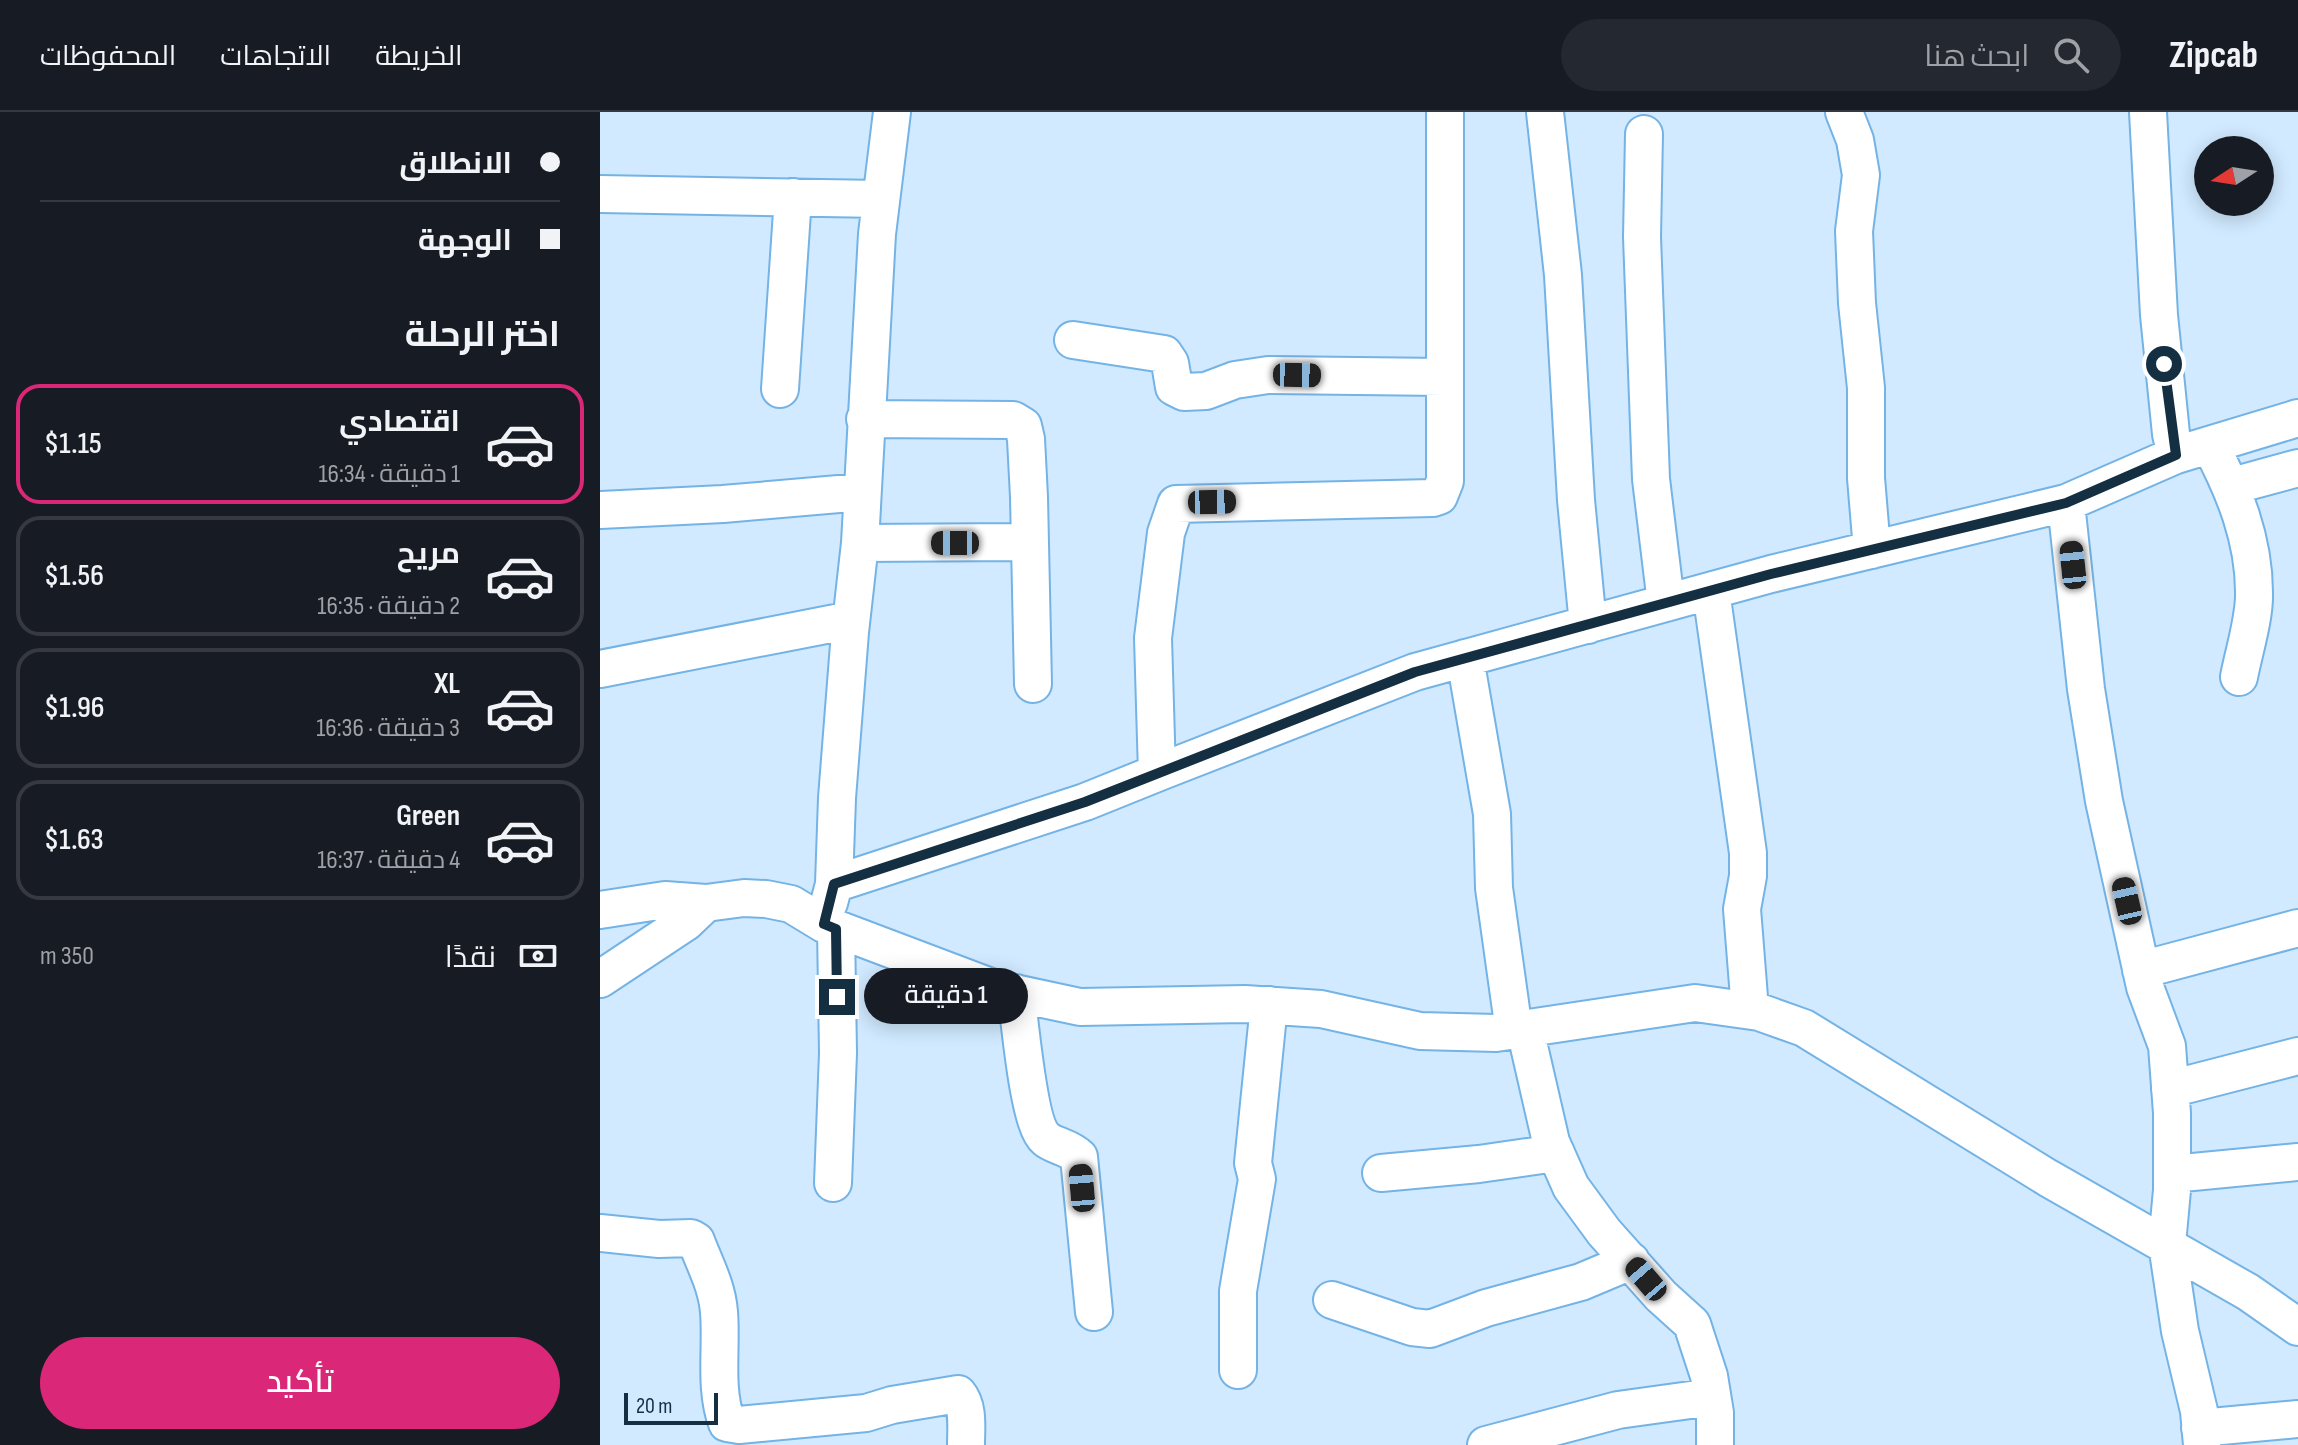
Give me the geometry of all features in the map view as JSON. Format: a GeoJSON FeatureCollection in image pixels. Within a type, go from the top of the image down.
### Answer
{"type":"FeatureCollection","features":[{"type":"Feature","properties":{"kind":"street"},"geometry":{"type":"LineString","coordinates":[[833,1183],[838,1053],[830,926],[837,798],[860,543],[865,419],[881,199],[892,112]]}},
{"type":"Feature","properties":{"kind":"street"},"geometry":{"type":"LineString","coordinates":[[1157,773],[1153,638],[1166,533],[1176,504],[1439,496],[1445,481],[1445,112]]}},
{"type":"Feature","properties":{"kind":"street"},"geometry":{"type":"LineString","coordinates":[[1545,112],[1562,261],[1576,500],[1588,625]]}},
{"type":"Feature","properties":{"kind":"street"},"geometry":{"type":"LineString","coordinates":[[1844,112],[1855,140],[1861,175],[1854,231],[1857,303],[1866,388],[1866,478],[1872,550]]}},
{"type":"Feature","properties":{"kind":"street"},"geometry":{"type":"LineString","coordinates":[[2148,112],[2159,315],[2171,434],[2232,486],[2246,531],[2255,593],[2239,677]]}},
{"type":"Feature","properties":{"kind":"street"},"geometry":{"type":"LineString","coordinates":[[1644,134],[1642,237],[1651,479],[1666,603]]}},
{"type":"Feature","properties":{"kind":"street"},"geometry":{"type":"LineString","coordinates":[[600,194],[881,199]]}},
{"type":"Feature","properties":{"kind":"street"},"geometry":{"type":"LineString","coordinates":[[780,389],[793,197]]}},
{"type":"Feature","properties":{"kind":"street"},"geometry":{"type":"LineString","coordinates":[[1073,340],[1164,354],[1169,358],[1174,387],[1184,392],[1206,391],[1235,380],[1268,375],[1444,377]]}},
{"type":"Feature","properties":{"kind":"street"},"geometry":{"type":"LineString","coordinates":[[834,884],[1085,802],[1415,672],[1711,591],[2066,503],[2193,450],[2298,418]]}},
{"type":"Feature","properties":{"kind":"street"},"geometry":{"type":"LineString","coordinates":[[865,419],[1017,421],[1023,426],[1026,439],[1033,684]]}},
{"type":"Feature","properties":{"kind":"street"},"geometry":{"type":"LineString","coordinates":[[2232,486],[2298,468]]}},
{"type":"Feature","properties":{"kind":"street"},"geometry":{"type":"LineString","coordinates":[[600,510],[708,505],[862,492]]}},
{"type":"Feature","properties":{"kind":"street"},"geometry":{"type":"LineString","coordinates":[[2066,503],[2086,689],[2102,787],[2145,987],[2167,1046],[2172,1174],[2167,1244],[2201,1436],[2298,1419]]}},
{"type":"Feature","properties":{"kind":"street"},"geometry":{"type":"LineString","coordinates":[[860,543],[1029,542]]}},
{"type":"Feature","properties":{"kind":"street"},"geometry":{"type":"LineString","coordinates":[[1711,591],[1748,853],[1748,876],[1742,909],[1750,1010]]}},
{"type":"Feature","properties":{"kind":"street"},"geometry":{"type":"LineString","coordinates":[[600,669],[851,620]]}},
{"type":"Feature","properties":{"kind":"street"},"geometry":{"type":"LineString","coordinates":[[1465,658],[1492,814],[1494,888],[1520,1030],[1548,1129],[1571,1187],[1661,1296],[1692,1324],[1709,1376],[1715,1413],[1715,1445]]}},
{"type":"Feature","properties":{"kind":"street"},"geometry":{"type":"LineString","coordinates":[[600,910],[665,900],[706,903],[744,898],[791,904],[830,926],[996,989],[1080,1007],[1269,1005],[1321,1009],[1420,1031],[1520,1030],[1695,1003],[1750,1010],[1804,1028],[2048,1178],[2248,1292],[2298,1327]]}},
{"type":"Feature","properties":{"kind":"street"},"geometry":{"type":"LineString","coordinates":[[600,979],[686,922],[706,903]]}},
{"type":"Feature","properties":{"kind":"street"},"geometry":{"type":"LineString","coordinates":[[2141,970],[2298,928]]}},
{"type":"Feature","properties":{"kind":"street"},"geometry":{"type":"LineString","coordinates":[[1016,993],[1033,1114],[1046,1139],[1072,1150],[1079,1157],[1094,1312]]}},
{"type":"Feature","properties":{"kind":"street"},"geometry":{"type":"LineString","coordinates":[[1238,1370],[1238,1291],[1257,1179],[1253,1163],[1269,1005]]}},
{"type":"Feature","properties":{"kind":"street"},"geometry":{"type":"LineString","coordinates":[[2170,1089],[2298,1056]]}},
{"type":"Feature","properties":{"kind":"street"},"geometry":{"type":"LineString","coordinates":[[1381,1173],[1556,1153]]}},
{"type":"Feature","properties":{"kind":"street"},"geometry":{"type":"LineString","coordinates":[[2172,1174],[2298,1162]]}},
{"type":"Feature","properties":{"kind":"street"},"geometry":{"type":"LineString","coordinates":[[600,1233],[659,1239],[691,1238],[696,1241],[714,1282],[719,1312],[720,1388],[727,1423],[754,1424],[866,1413],[892,1405],[958,1394],[963,1399],[966,1418],[966,1445]]}},
{"type":"Feature","properties":{"kind":"street"},"geometry":{"type":"LineString","coordinates":[[1332,1300],[1412,1327],[1430,1329],[1486,1308],[1581,1282],[1631,1261]]}},
{"type":"Feature","properties":{"kind":"street"},"geometry":{"type":"LineString","coordinates":[[1486,1445],[1618,1410],[1712,1397]]}},
{"type":"Feature","properties":{"kind":"route"},"geometry":{"type":"LineString","coordinates":[[837,997],[836,929],[824,924],[834,884],[1085,802],[1415,672],[1771,574],[2066,503],[2176,455],[2164,364]]}}]}
